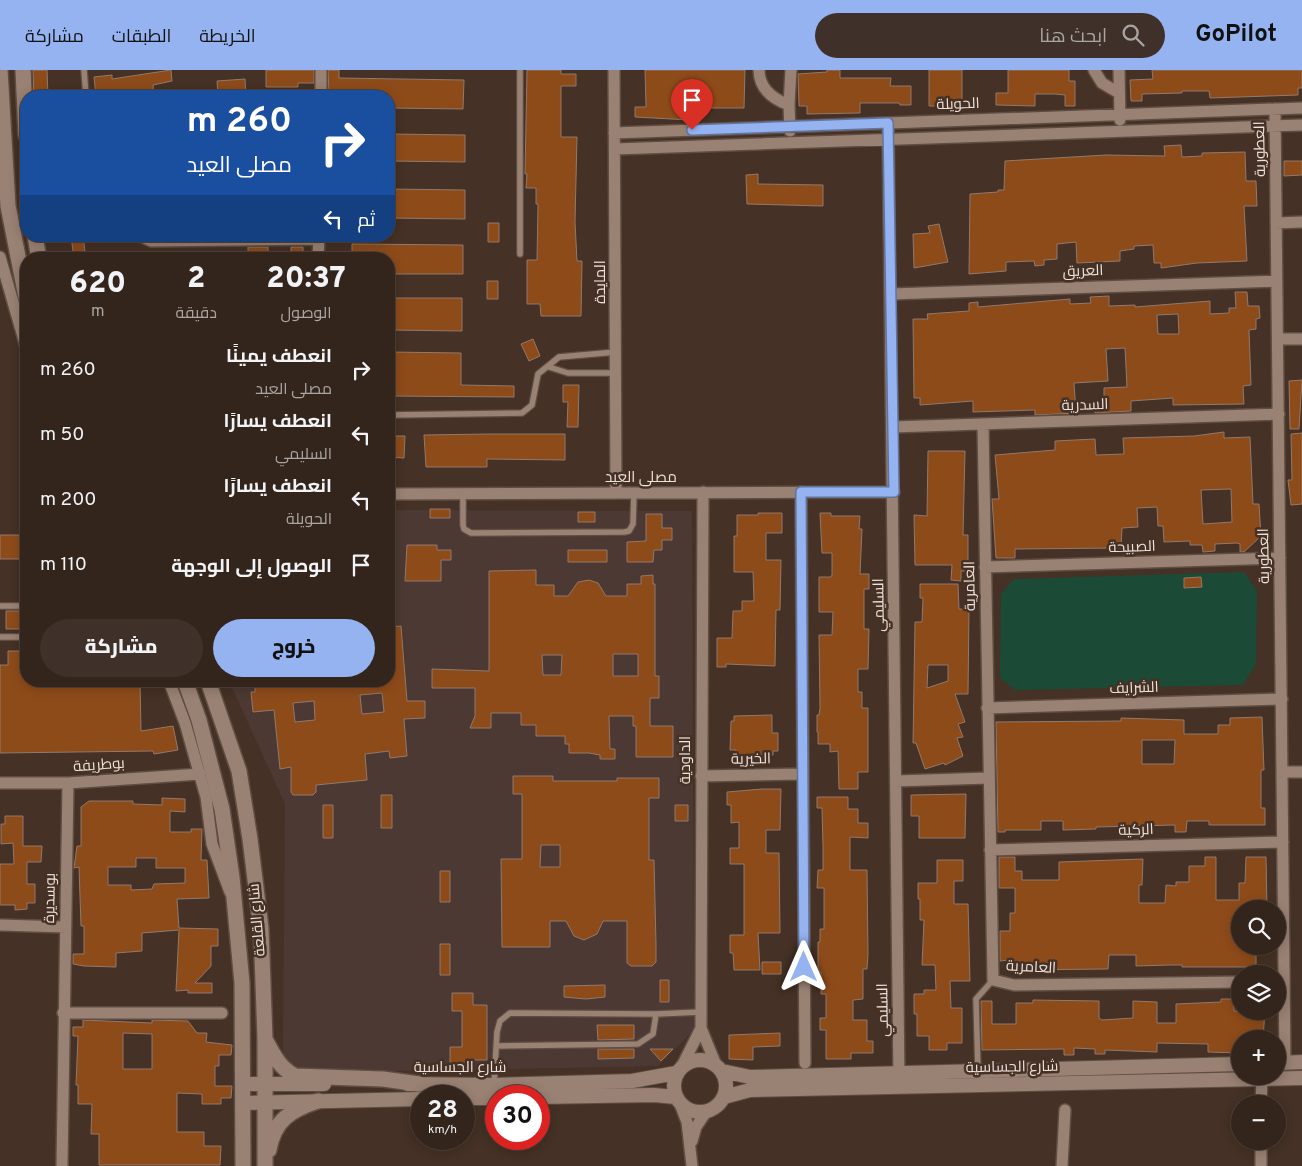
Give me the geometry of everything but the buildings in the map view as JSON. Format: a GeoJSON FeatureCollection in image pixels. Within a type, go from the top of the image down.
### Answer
{"type":"FeatureCollection","features":[{"type":"Feature","properties":{"kind":"main road"},"geometry":{"type":"LineString","coordinates":[[0,70],[4,207],[20,272]]}},
{"type":"Feature","properties":{"kind":"main road"},"geometry":{"type":"LineString","coordinates":[[22,70],[23,90]]}},
{"type":"Feature","properties":{"kind":"main road","name":"شارع القلعة"},"geometry":{"type":"LineString","coordinates":[[187,687],[199,720],[222,809],[235,904],[242,983],[244,1166]]}},
{"type":"Feature","properties":{"kind":"main road","name":"شارع القلعة"},"geometry":{"type":"LineString","coordinates":[[210,687],[239,771],[249,829],[260,928],[266,1084],[265,1166]]}},
{"type":"Feature","properties":{"kind":"main road"},"geometry":{"type":"LineString","coordinates":[[265,1038],[276,1059],[286,1071],[295,1076],[383,1079],[410,1088]]}},
{"type":"Feature","properties":{"kind":"main road"},"geometry":{"type":"LineString","coordinates":[[265,1166],[271,1138],[287,1114],[318,1101]]}},
{"type":"Feature","properties":{"kind":"street"},"geometry":{"type":"LineString","coordinates":[[321,70],[321,90]]}},
{"type":"Feature","properties":{"kind":"street","name":"المايدة"},"geometry":{"type":"LineString","coordinates":[[614,70],[616,493]]}},
{"type":"Feature","properties":{"kind":"street"},"geometry":{"type":"LineString","coordinates":[[759,70],[759,78],[771,97],[789,106]]}},
{"type":"Feature","properties":{"kind":"street"},"geometry":{"type":"LineString","coordinates":[[791,70],[789,106],[791,143]]}},
{"type":"Feature","properties":{"kind":"street"},"geometry":{"type":"LineString","coordinates":[[1094,70],[1102,83],[1119,93]]}},
{"type":"Feature","properties":{"kind":"street"},"geometry":{"type":"LineString","coordinates":[[1119,70],[1120,131]]}},
{"type":"Feature","properties":{"kind":"street","name":"الحويلة"},"geometry":{"type":"LineString","coordinates":[[614,133],[1302,108]]}},
{"type":"Feature","properties":{"kind":"street","name":"العطورية"},"geometry":{"type":"LineString","coordinates":[[1275,109],[1282,700],[1281,965]]}},
{"type":"Feature","properties":{"kind":"street","name":"السليمي"},"geometry":{"type":"LineString","coordinates":[[888,123],[894,492],[899,1080]]}},
{"type":"Feature","properties":{"kind":"street"},"geometry":{"type":"LineString","coordinates":[[615,150],[1302,125]]}},
{"type":"Feature","properties":{"kind":"street"},"geometry":{"type":"LineString","coordinates":[[1276,223],[1302,222]]}},
{"type":"Feature","properties":{"kind":"street"},"geometry":{"type":"LineString","coordinates":[[0,257],[20,327]]}},
{"type":"Feature","properties":{"kind":"street","name":"العريق"},"geometry":{"type":"LineString","coordinates":[[891,294],[1277,281]]}},
{"type":"Feature","properties":{"kind":"street"},"geometry":{"type":"LineString","coordinates":[[1278,339],[1302,338]]}},
{"type":"Feature","properties":{"kind":"street","name":"السدرية"},"geometry":{"type":"LineString","coordinates":[[892,427],[1278,414]]}},
{"type":"Feature","properties":{"kind":"street","name":"العامرية"},"geometry":{"type":"LineString","coordinates":[[983,424],[993,980],[1014,985],[1231,982]]}},
{"type":"Feature","properties":{"kind":"street","name":"الداودية"},"geometry":{"type":"LineString","coordinates":[[703,492],[701,1028],[719,1068]]}},
{"type":"Feature","properties":{"kind":"street"},"geometry":{"type":"LineString","coordinates":[[801,492],[805,1063]]}},
{"type":"Feature","properties":{"kind":"street","name":"مصلى العيد"},"geometry":{"type":"LineString","coordinates":[[395,494],[894,492]]}},
{"type":"Feature","properties":{"kind":"street","name":"الصبيحة"},"geometry":{"type":"LineString","coordinates":[[985,567],[1280,558]]}},
{"type":"Feature","properties":{"kind":"street","name":"شارع القلعة"},"geometry":{"type":"LineString","coordinates":[[171,687],[185,723],[200,774],[207,804],[212,844],[235,904]]}},
{"type":"Feature","properties":{"kind":"street","name":"الشرايف"},"geometry":{"type":"LineString","coordinates":[[987,708],[1282,700]]}},
{"type":"Feature","properties":{"kind":"street"},"geometry":{"type":"LineString","coordinates":[[1282,772],[1302,772]]}},
{"type":"Feature","properties":{"kind":"street","name":"بوطريفة"},"geometry":{"type":"LineString","coordinates":[[0,783],[68,783],[200,774]]}},
{"type":"Feature","properties":{"kind":"street","name":"الخيرية"},"geometry":{"type":"LineString","coordinates":[[701,776],[802,774]]}},
{"type":"Feature","properties":{"kind":"street"},"geometry":{"type":"LineString","coordinates":[[896,781],[988,778]]}},
{"type":"Feature","properties":{"kind":"street","name":"بوسديرة"},"geometry":{"type":"LineString","coordinates":[[62,1166],[68,783]]}},
{"type":"Feature","properties":{"kind":"street","name":"الركية"},"geometry":{"type":"LineString","coordinates":[[990,850],[1283,842]]}},
{"type":"Feature","properties":{"kind":"street"},"geometry":{"type":"LineString","coordinates":[[0,925],[65,927]]}},
{"type":"Feature","properties":{"kind":"street"},"geometry":{"type":"LineString","coordinates":[[63,1013],[222,1012]]}},
{"type":"Feature","properties":{"kind":"street","name":"الداودية"},"geometry":{"type":"LineString","coordinates":[[679,1070],[701,1028]]}},
{"type":"Feature","properties":{"kind":"street"},"geometry":{"type":"LineString","coordinates":[[691,1145],[696,1126],[706,1112],[720,1104],[726,1089],[719,1068],[699,1060],[679,1070],[674,1081],[678,1100],[687,1122],[692,1166]]}},
{"type":"Feature","properties":{"kind":"street"},"geometry":{"type":"LineString","coordinates":[[1286,1063],[1302,1062]]}},
{"type":"Feature","properties":{"kind":"street","name":"شارع الجساسية"},"geometry":{"type":"LineString","coordinates":[[724,1097],[750,1090],[899,1080],[978,1072],[1231,1064]]}},
{"type":"Feature","properties":{"kind":"street","name":"شارع الجساسية"},"geometry":{"type":"LineString","coordinates":[[719,1068],[750,1077],[899,1080],[1231,1079]]}},
{"type":"Feature","properties":{"kind":"street","name":"شارع الجساسية"},"geometry":{"type":"LineString","coordinates":[[550,1087],[632,1081],[679,1070]]}},
{"type":"Feature","properties":{"kind":"street","name":"شارع الجساسية"},"geometry":{"type":"LineString","coordinates":[[1286,1078],[1302,1078]]}},
{"type":"Feature","properties":{"kind":"street","name":"شارع الجساسية"},"geometry":{"type":"LineString","coordinates":[[244,1084],[410,1091]]}},
{"type":"Feature","properties":{"kind":"street","name":"شارع الجساسية"},"geometry":{"type":"LineString","coordinates":[[244,1103],[318,1101],[410,1093]]}},
{"type":"Feature","properties":{"kind":"street"},"geometry":{"type":"LineString","coordinates":[[550,1097],[654,1094],[678,1100],[692,1111],[706,1112]]}},
{"type":"Feature","properties":{"kind":"street"},"geometry":{"type":"LineString","coordinates":[[1062,1166],[1065,1110]]}},
{"type":"Feature","properties":{"kind":"street"},"geometry":{"type":"LineString","coordinates":[[1261,1150],[1261,1166]]}},
{"type":"Feature","properties":{"kind":"lane"},"geometry":{"type":"LineString","coordinates":[[84,70],[86,90]]}},
{"type":"Feature","properties":{"kind":"lane"},"geometry":{"type":"LineString","coordinates":[[520,70],[520,254]]}},
{"type":"Feature","properties":{"kind":"lane"},"geometry":{"type":"LineString","coordinates":[[395,415],[522,413],[532,405],[538,374],[549,367],[555,359],[564,355],[616,352]]}},
{"type":"Feature","properties":{"kind":"lane"},"geometry":{"type":"LineString","coordinates":[[549,367],[568,374],[616,373]]}},
{"type":"Feature","properties":{"kind":"lane"},"geometry":{"type":"LineString","coordinates":[[463,493],[464,529],[471,533],[624,532],[629,530],[633,524],[634,493]]}},
{"type":"Feature","properties":{"kind":"lane"},"geometry":{"type":"LineString","coordinates":[[0,606],[20,606]]}},
{"type":"Feature","properties":{"kind":"lane"},"geometry":{"type":"LineString","coordinates":[[0,638],[20,637]]}},
{"type":"Feature","properties":{"kind":"lane"},"geometry":{"type":"LineString","coordinates":[[978,1072],[976,999],[993,980]]}},
{"type":"Feature","properties":{"kind":"lane"},"geometry":{"type":"LineString","coordinates":[[495,1085],[497,1032],[500,1021],[510,1013],[656,1014],[701,1012]]}},
{"type":"Feature","properties":{"kind":"lane"},"geometry":{"type":"LineString","coordinates":[[497,1046],[638,1044],[652,1034],[656,1014]]}},
{"type":"Feature","properties":{"kind":"shaded area"},"geometry":{"type":"Polygon","coordinates":[[[395,510],[692,511],[694,1030],[658,1066],[296,1073],[283,1061],[285,804],[232,687],[395,687],[395,510]]]}},
{"type":"Feature","properties":{"kind":"green space"},"geometry":{"type":"Polygon","coordinates":[[[1244,572],[1257,591],[1256,664],[1243,685],[1015,690],[1000,678],[1001,594],[1014,579],[1244,572]]]}},
{"type":"Feature","properties":{"kind":"route"},"geometry":{"type":"LineString","coordinates":[[692,130],[888,123],[894,492],[801,492],[804,967]]}}]}
